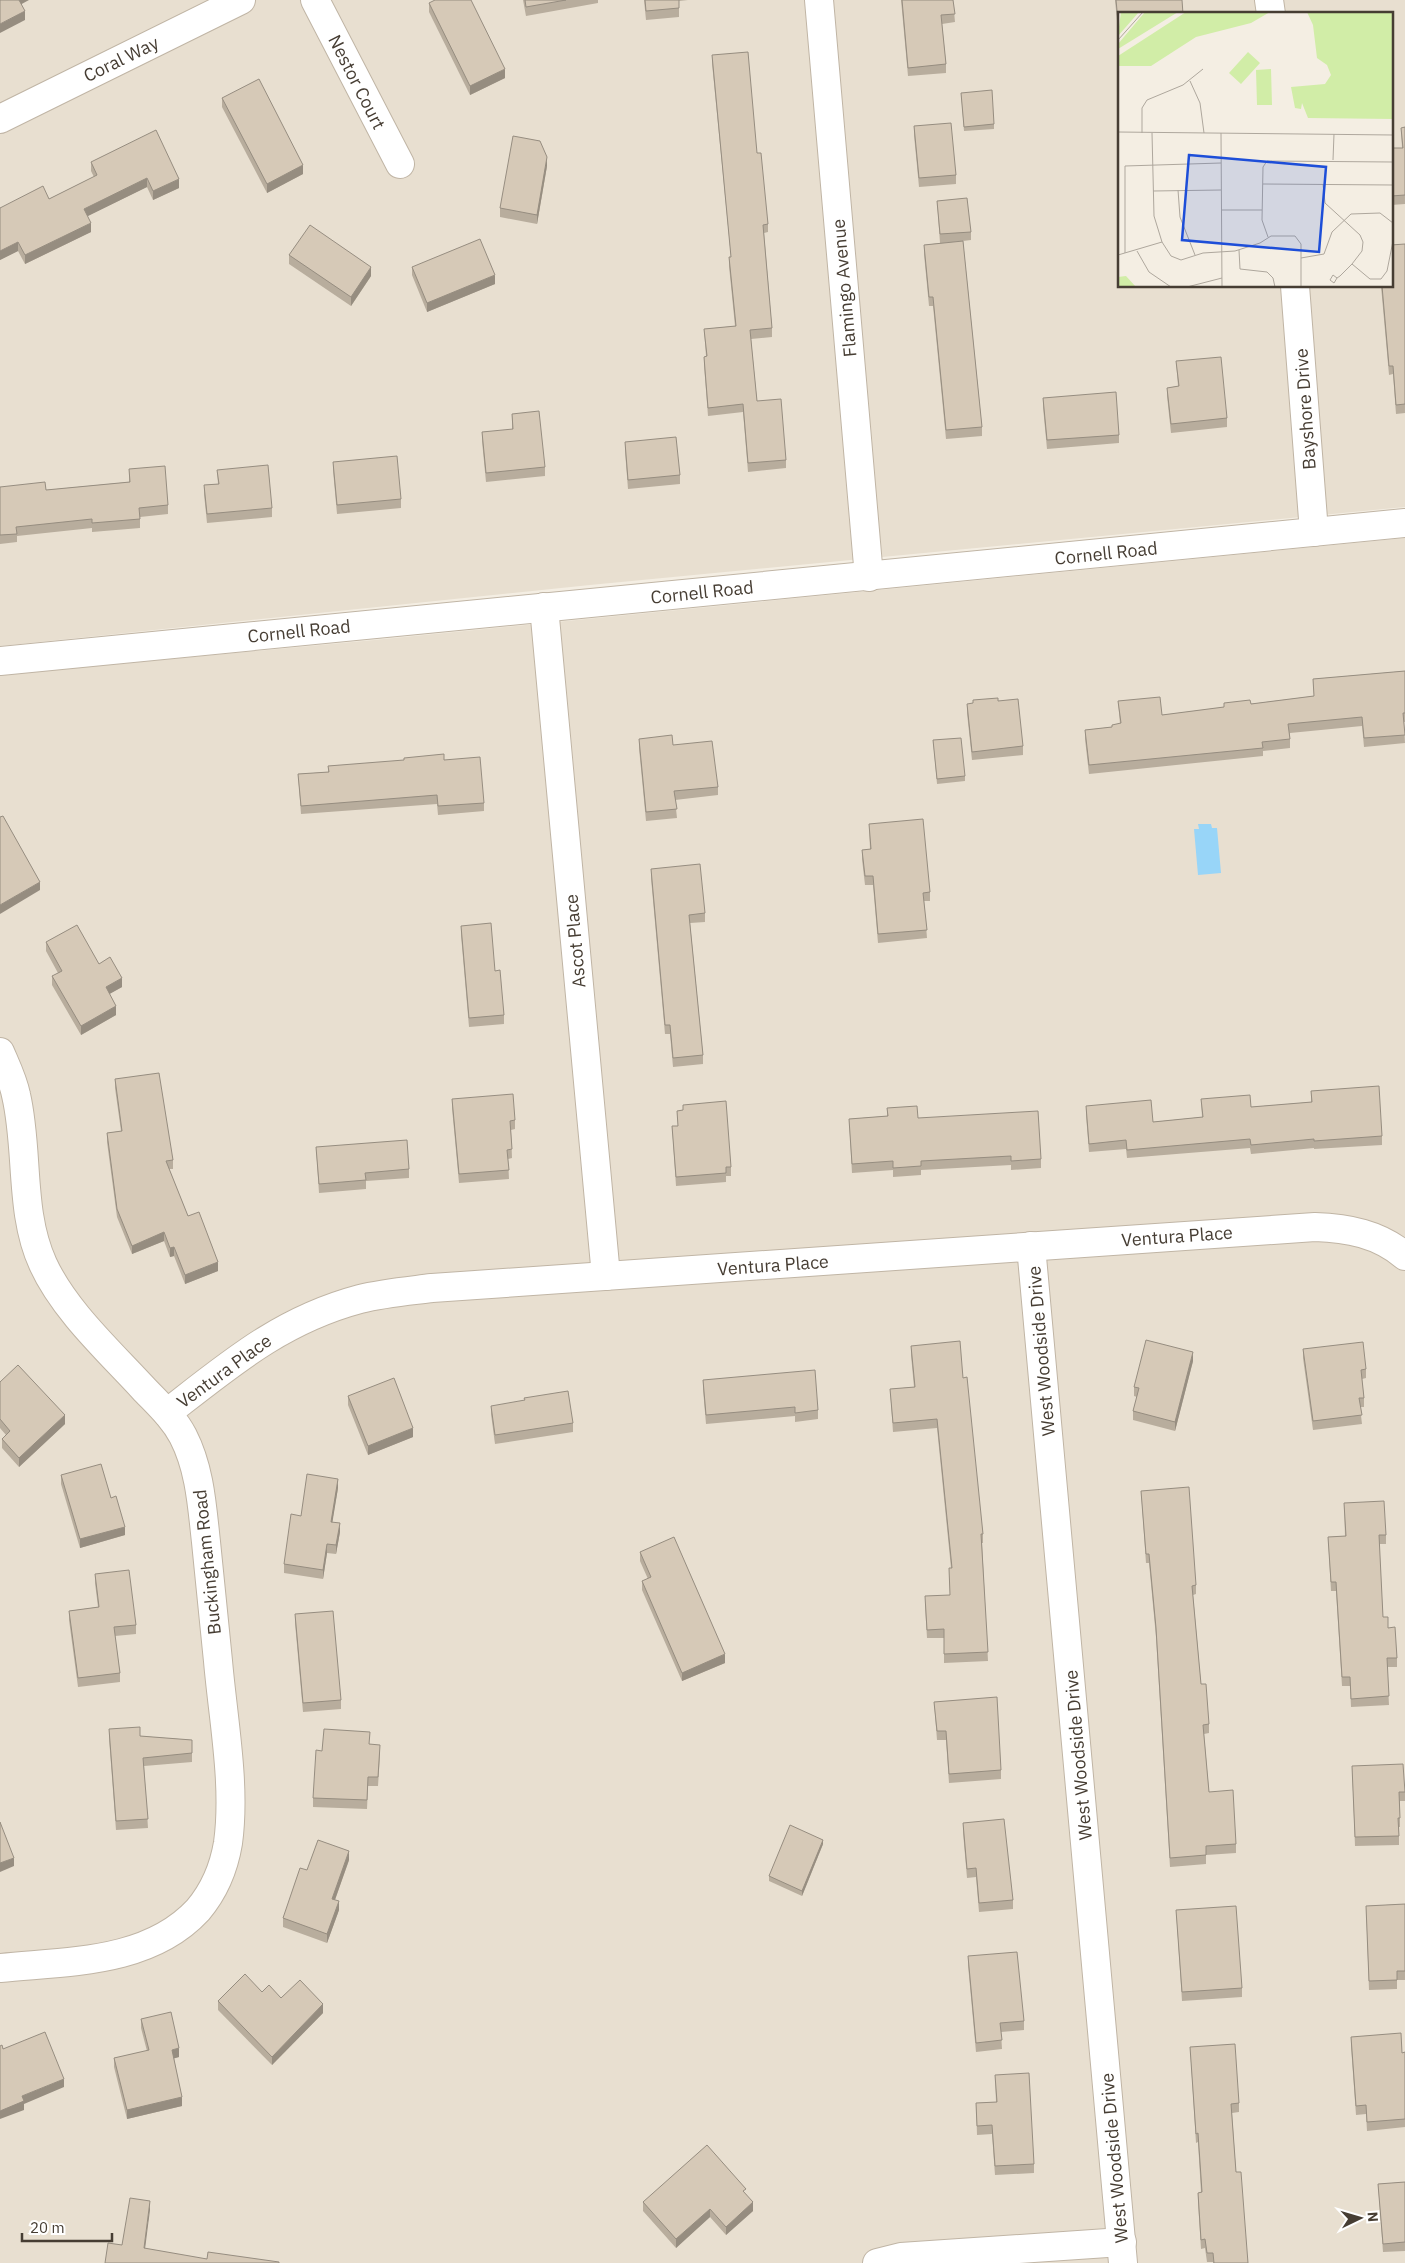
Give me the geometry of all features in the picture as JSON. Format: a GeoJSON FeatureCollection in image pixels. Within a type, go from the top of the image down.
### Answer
{"type":"FeatureCollection","features":[{"type":"Feature","properties":{"kind":"street","name":"Coral Way"},"geometry":{"type":"LineString","coordinates":[[0,119],[241,0]]}},
{"type":"Feature","properties":{"kind":"street","name":"Nestor Court"},"geometry":{"type":"LineString","coordinates":[[315,0],[400,164]]}},
{"type":"Feature","properties":{"kind":"street","name":"Flamingo Avenue"},"geometry":{"type":"LineString","coordinates":[[819,0],[869,577]]}},
{"type":"Feature","properties":{"kind":"street","name":"Bayshore Drive"},"geometry":{"type":"LineString","coordinates":[[1295,288],[1314,532]]}},
{"type":"Feature","properties":{"kind":"street","name":"Cornell Road"},"geometry":{"type":"LineString","coordinates":[[0,661],[1405,524]]}},
{"type":"Feature","properties":{"kind":"street","name":"Ascot Place"},"geometry":{"type":"LineString","coordinates":[[544,607],[606,1276]]}},
{"type":"Feature","properties":{"kind":"street","name":"Buckingham Road"},"geometry":{"type":"LineString","coordinates":[[0,1052],[16,1094],[29,1206],[41,1261],[54,1285],[70,1307],[167,1413],[189,1448],[200,1488],[231,1802],[228,1842],[224,1864],[212,1890],[198,1910],[178,1927],[158,1940],[136,1950],[108,1956],[0,1968]]}},
{"type":"Feature","properties":{"kind":"street","name":"Ventura Place"},"geometry":{"type":"LineString","coordinates":[[167,1413],[252,1347],[276,1333],[331,1308],[361,1299],[432,1288],[1314,1227],[1335,1227],[1374,1236],[1392,1245],[1405,1256]]}},
{"type":"Feature","properties":{"kind":"street","name":"West Woodside Drive"},"geometry":{"type":"LineString","coordinates":[[1031,1246],[1123,2253]]}},
{"type":"Feature","properties":{"kind":"street"},"geometry":{"type":"LineString","coordinates":[[877,2263],[901,2256],[1123,2253]]}},
{"type":"Feature","properties":{"kind":"shaded area"},"geometry":{"type":"Polygon","coordinates":[[[0,0],[1405,0],[1405,507],[590,585],[0,646],[0,0]]]}},
{"type":"Feature","properties":{"kind":"shaded area"},"geometry":{"type":"Polygon","coordinates":[[[1405,538],[1405,2263],[0,2263],[0,675],[1405,538]]]}},
{"type":"Feature","properties":{"kind":"water"},"geometry":{"type":"Polygon","coordinates":[[[1198,824],[1211,824],[1212,828],[1217,828],[1221,873],[1198,875],[1194,829],[1199,829],[1198,824]]]}},
{"type":"Feature","properties":{"kind":"building"},"geometry":{"type":"Polygon","coordinates":[[[0,0],[19,0],[25,11],[0,24],[0,0]]]}},
{"type":"Feature","properties":{"kind":"building"},"geometry":{"type":"Polygon","coordinates":[[[435,0],[471,0],[505,69],[470,86],[429,3],[435,0]]]}},
{"type":"Feature","properties":{"kind":"building"},"geometry":{"type":"Polygon","coordinates":[[[525,0],[566,0],[526,7],[525,0]]]}},
{"type":"Feature","properties":{"kind":"building"},"geometry":{"type":"Polygon","coordinates":[[[645,0],[679,0],[679,8],[646,11],[645,0]]]}},
{"type":"Feature","properties":{"kind":"building"},"geometry":{"type":"Polygon","coordinates":[[[902,0],[953,0],[955,14],[941,15],[946,64],[908,68],[902,0]]]}},
{"type":"Feature","properties":{"kind":"building"},"geometry":{"type":"Polygon","coordinates":[[[1116,0],[1182,0],[1183,12],[1118,12],[1118,21],[1116,0]]]}},
{"type":"Feature","properties":{"kind":"building"},"geometry":{"type":"Polygon","coordinates":[[[748,52],[757,153],[761,153],[768,224],[763,225],[772,328],[750,330],[757,401],[781,399],[786,460],[748,463],[743,404],[708,408],[704,357],[707,356],[704,329],[736,326],[712,55],[748,52]]]}},
{"type":"Feature","properties":{"kind":"building"},"geometry":{"type":"Polygon","coordinates":[[[259,79],[303,165],[267,184],[222,98],[259,79]]]}},
{"type":"Feature","properties":{"kind":"building"},"geometry":{"type":"Polygon","coordinates":[[[992,90],[994,124],[964,127],[961,93],[992,90]]]}},
{"type":"Feature","properties":{"kind":"building"},"geometry":{"type":"Polygon","coordinates":[[[951,123],[956,175],[919,178],[914,126],[951,123]]]}},
{"type":"Feature","properties":{"kind":"building"},"geometry":{"type":"Polygon","coordinates":[[[1405,127],[1405,195],[1392,196],[1392,148],[1403,148],[1401,128],[1405,127]]]}},
{"type":"Feature","properties":{"kind":"building"},"geometry":{"type":"Polygon","coordinates":[[[156,130],[179,179],[153,191],[147,178],[84,209],[91,223],[25,255],[18,242],[0,251],[0,208],[43,186],[49,199],[97,175],[91,162],[156,130]]]}},
{"type":"Feature","properties":{"kind":"building"},"geometry":{"type":"Polygon","coordinates":[[[513,136],[540,141],[547,157],[537,215],[500,208],[513,136]]]}},
{"type":"Feature","properties":{"kind":"building"},"geometry":{"type":"Polygon","coordinates":[[[967,198],[971,232],[940,234],[937,201],[967,198]]]}},
{"type":"Feature","properties":{"kind":"building"},"geometry":{"type":"Polygon","coordinates":[[[310,225],[371,267],[351,297],[289,255],[310,225]]]}},
{"type":"Feature","properties":{"kind":"building"},"geometry":{"type":"Polygon","coordinates":[[[480,239],[495,275],[427,303],[412,267],[480,239]]]}},
{"type":"Feature","properties":{"kind":"building"},"geometry":{"type":"Polygon","coordinates":[[[963,241],[982,427],[946,430],[933,297],[929,297],[924,245],[963,241]]]}},
{"type":"Feature","properties":{"kind":"building"},"geometry":{"type":"Polygon","coordinates":[[[1405,244],[1405,404],[1396,405],[1393,366],[1389,366],[1382,288],[1392,288],[1392,245],[1405,244]]]}},
{"type":"Feature","properties":{"kind":"building"},"geometry":{"type":"Polygon","coordinates":[[[1221,357],[1227,418],[1171,424],[1167,388],[1179,386],[1176,361],[1221,357]]]}},
{"type":"Feature","properties":{"kind":"building"},"geometry":{"type":"Polygon","coordinates":[[[1116,392],[1119,435],[1047,440],[1043,398],[1116,392]]]}},
{"type":"Feature","properties":{"kind":"building"},"geometry":{"type":"Polygon","coordinates":[[[539,411],[545,467],[486,473],[482,432],[513,429],[512,414],[539,411]]]}},
{"type":"Feature","properties":{"kind":"building"},"geometry":{"type":"Polygon","coordinates":[[[676,437],[680,475],[628,480],[625,442],[676,437]]]}},
{"type":"Feature","properties":{"kind":"building"},"geometry":{"type":"Polygon","coordinates":[[[397,456],[401,499],[337,505],[333,462],[397,456]]]}},
{"type":"Feature","properties":{"kind":"building"},"geometry":{"type":"Polygon","coordinates":[[[268,465],[272,508],[207,514],[204,485],[219,484],[217,470],[268,465]]]}},
{"type":"Feature","properties":{"kind":"building"},"geometry":{"type":"Polygon","coordinates":[[[165,466],[168,505],[139,508],[140,519],[92,523],[92,519],[16,527],[17,534],[0,535],[0,487],[45,482],[46,490],[130,482],[129,469],[165,466]]]}},
{"type":"Feature","properties":{"kind":"building"},"geometry":{"type":"Polygon","coordinates":[[[1405,671],[1405,713],[1403,713],[1405,735],[1364,738],[1362,717],[1288,724],[1290,739],[1262,742],[1263,748],[1089,765],[1085,730],[1112,727],[1112,725],[1121,723],[1118,701],[1160,697],[1162,715],[1224,707],[1224,703],[1250,700],[1251,704],[1314,696],[1313,679],[1405,671]]]}},
{"type":"Feature","properties":{"kind":"building"},"geometry":{"type":"Polygon","coordinates":[[[998,698],[998,701],[1018,699],[1023,746],[972,752],[967,704],[973,703],[973,700],[998,698]]]}},
{"type":"Feature","properties":{"kind":"building"},"geometry":{"type":"Polygon","coordinates":[[[672,735],[673,745],[712,741],[718,787],[674,791],[677,809],[646,812],[639,739],[672,735]]]}},
{"type":"Feature","properties":{"kind":"building"},"geometry":{"type":"Polygon","coordinates":[[[961,738],[965,776],[937,779],[933,740],[961,738]]]}},
{"type":"Feature","properties":{"kind":"building"},"geometry":{"type":"Polygon","coordinates":[[[444,754],[444,760],[480,757],[484,803],[438,806],[437,795],[301,806],[298,774],[329,772],[328,766],[404,760],[404,758],[444,754]]]}},
{"type":"Feature","properties":{"kind":"building"},"geometry":{"type":"Polygon","coordinates":[[[3,816],[40,882],[0,905],[0,817],[3,816]]]}},
{"type":"Feature","properties":{"kind":"building"},"geometry":{"type":"Polygon","coordinates":[[[923,819],[930,892],[923,893],[927,930],[878,934],[873,876],[865,876],[862,850],[871,849],[869,824],[923,819]]]}},
{"type":"Feature","properties":{"kind":"building"},"geometry":{"type":"Polygon","coordinates":[[[700,864],[705,913],[689,915],[703,1055],[673,1058],[670,1025],[665,1025],[651,869],[700,864]]]}},
{"type":"Feature","properties":{"kind":"building"},"geometry":{"type":"Polygon","coordinates":[[[491,923],[495,971],[500,970],[504,1015],[469,1018],[461,926],[491,923]]]}},
{"type":"Feature","properties":{"kind":"building"},"geometry":{"type":"Polygon","coordinates":[[[77,925],[99,964],[110,957],[122,978],[106,987],[116,1006],[81,1026],[52,976],[62,971],[46,942],[77,925]]]}},
{"type":"Feature","properties":{"kind":"building"},"geometry":{"type":"Polygon","coordinates":[[[159,1073],[173,1160],[166,1161],[188,1216],[199,1212],[218,1262],[185,1275],[174,1247],[170,1248],[164,1232],[132,1246],[117,1209],[107,1133],[122,1131],[115,1079],[159,1073]]]}},
{"type":"Feature","properties":{"kind":"building"},"geometry":{"type":"Polygon","coordinates":[[[1379,1086],[1382,1136],[1314,1141],[1314,1139],[1251,1145],[1250,1139],[1127,1150],[1126,1140],[1089,1144],[1086,1106],[1151,1100],[1153,1122],[1203,1117],[1201,1099],[1250,1095],[1251,1107],[1312,1102],[1311,1091],[1379,1086]]]}},
{"type":"Feature","properties":{"kind":"building"},"geometry":{"type":"Polygon","coordinates":[[[513,1094],[515,1120],[510,1121],[512,1149],[507,1150],[509,1170],[459,1174],[452,1099],[513,1094]]]}},
{"type":"Feature","properties":{"kind":"building"},"geometry":{"type":"Polygon","coordinates":[[[726,1101],[731,1167],[726,1167],[726,1173],[676,1177],[672,1126],[678,1126],[677,1111],[683,1110],[683,1105],[726,1101]]]}},
{"type":"Feature","properties":{"kind":"building"},"geometry":{"type":"Polygon","coordinates":[[[917,1106],[918,1118],[1038,1111],[1041,1159],[1011,1161],[1011,1156],[921,1161],[921,1166],[893,1168],[893,1161],[852,1164],[849,1119],[888,1116],[887,1108],[917,1106]]]}},
{"type":"Feature","properties":{"kind":"building"},"geometry":{"type":"Polygon","coordinates":[[[407,1140],[409,1169],[365,1173],[366,1180],[319,1184],[316,1147],[407,1140]]]}},
{"type":"Feature","properties":{"kind":"building"},"geometry":{"type":"Polygon","coordinates":[[[1146,1340],[1193,1352],[1175,1422],[1133,1411],[1139,1388],[1134,1387],[1146,1340]]]}},
{"type":"Feature","properties":{"kind":"building"},"geometry":{"type":"Polygon","coordinates":[[[960,1341],[963,1378],[967,1377],[983,1534],[981,1534],[988,1652],[944,1654],[944,1629],[927,1630],[925,1596],[950,1595],[949,1568],[952,1568],[937,1419],[893,1423],[890,1389],[915,1387],[911,1346],[960,1341]]]}},
{"type":"Feature","properties":{"kind":"building"},"geometry":{"type":"Polygon","coordinates":[[[1363,1342],[1366,1369],[1361,1370],[1364,1398],[1359,1398],[1362,1415],[1313,1421],[1303,1349],[1363,1342]]]}},
{"type":"Feature","properties":{"kind":"building"},"geometry":{"type":"Polygon","coordinates":[[[18,1365],[65,1415],[19,1458],[2,1439],[10,1431],[0,1419],[0,1382],[18,1365]]]}},
{"type":"Feature","properties":{"kind":"building"},"geometry":{"type":"Polygon","coordinates":[[[815,1370],[818,1410],[795,1413],[795,1407],[706,1415],[703,1380],[815,1370]]]}},
{"type":"Feature","properties":{"kind":"building"},"geometry":{"type":"Polygon","coordinates":[[[394,1378],[413,1428],[368,1446],[348,1396],[394,1378]]]}},
{"type":"Feature","properties":{"kind":"building"},"geometry":{"type":"Polygon","coordinates":[[[568,1391],[573,1423],[495,1435],[491,1406],[525,1400],[524,1398],[568,1391]]]}},
{"type":"Feature","properties":{"kind":"building"},"geometry":{"type":"Polygon","coordinates":[[[101,1464],[111,1498],[116,1496],[125,1527],[80,1539],[61,1475],[101,1464]]]}},
{"type":"Feature","properties":{"kind":"building"},"geometry":{"type":"Polygon","coordinates":[[[307,1474],[338,1479],[331,1522],[340,1523],[336,1545],[327,1544],[323,1570],[284,1564],[291,1514],[301,1516],[307,1474]]]}},
{"type":"Feature","properties":{"kind":"building"},"geometry":{"type":"Polygon","coordinates":[[[1189,1487],[1196,1585],[1192,1586],[1201,1684],[1206,1684],[1209,1724],[1203,1725],[1209,1792],[1233,1790],[1236,1844],[1206,1846],[1206,1855],[1170,1858],[1156,1628],[1149,1554],[1146,1554],[1141,1491],[1189,1487]]]}},
{"type":"Feature","properties":{"kind":"building"},"geometry":{"type":"Polygon","coordinates":[[[1384,1501],[1386,1535],[1379,1535],[1383,1617],[1388,1617],[1388,1628],[1395,1627],[1397,1658],[1387,1658],[1389,1696],[1351,1699],[1350,1677],[1342,1677],[1336,1582],[1331,1582],[1328,1537],[1346,1536],[1344,1503],[1384,1501]]]}},
{"type":"Feature","properties":{"kind":"building"},"geometry":{"type":"Polygon","coordinates":[[[674,1537],[725,1654],[682,1673],[642,1581],[651,1577],[640,1552],[674,1537]]]}},
{"type":"Feature","properties":{"kind":"building"},"geometry":{"type":"Polygon","coordinates":[[[129,1570],[136,1625],[114,1627],[120,1673],[78,1678],[69,1611],[99,1607],[95,1574],[129,1570]]]}},
{"type":"Feature","properties":{"kind":"building"},"geometry":{"type":"Polygon","coordinates":[[[333,1611],[341,1700],[303,1703],[295,1614],[333,1611]]]}},
{"type":"Feature","properties":{"kind":"building"},"geometry":{"type":"Polygon","coordinates":[[[997,1697],[1001,1770],[949,1774],[946,1731],[937,1731],[934,1702],[997,1697]]]}},
{"type":"Feature","properties":{"kind":"building"},"geometry":{"type":"Polygon","coordinates":[[[140,1727],[140,1736],[192,1740],[192,1753],[143,1758],[148,1819],[116,1821],[109,1729],[140,1727]]]}},
{"type":"Feature","properties":{"kind":"building"},"geometry":{"type":"Polygon","coordinates":[[[324,1729],[370,1732],[369,1744],[380,1745],[378,1777],[368,1777],[367,1800],[313,1798],[316,1750],[322,1751],[324,1729]]]}},
{"type":"Feature","properties":{"kind":"building"},"geometry":{"type":"Polygon","coordinates":[[[1403,1764],[1405,1792],[1399,1792],[1399,1836],[1355,1837],[1352,1766],[1403,1764]]]}},
{"type":"Feature","properties":{"kind":"building"},"geometry":{"type":"Polygon","coordinates":[[[1004,1819],[1013,1900],[979,1903],[976,1868],[967,1869],[963,1823],[1004,1819]]]}},
{"type":"Feature","properties":{"kind":"building"},"geometry":{"type":"Polygon","coordinates":[[[0,1822],[14,1858],[0,1863],[0,1822]]]}},
{"type":"Feature","properties":{"kind":"building"},"geometry":{"type":"Polygon","coordinates":[[[790,1825],[823,1840],[802,1891],[769,1876],[790,1825]]]}},
{"type":"Feature","properties":{"kind":"building"},"geometry":{"type":"Polygon","coordinates":[[[318,1840],[349,1851],[332,1899],[339,1901],[327,1934],[283,1918],[300,1868],[307,1870],[318,1840]]]}},
{"type":"Feature","properties":{"kind":"building"},"geometry":{"type":"Polygon","coordinates":[[[1405,1904],[1405,1971],[1397,1971],[1397,1980],[1369,1981],[1366,1906],[1405,1904]]]}},
{"type":"Feature","properties":{"kind":"building"},"geometry":{"type":"Polygon","coordinates":[[[1236,1906],[1242,1988],[1182,1992],[1176,1910],[1236,1906]]]}},
{"type":"Feature","properties":{"kind":"building"},"geometry":{"type":"Polygon","coordinates":[[[1017,1952],[1024,2021],[1000,2023],[1002,2040],[976,2043],[968,1956],[1017,1952]]]}},
{"type":"Feature","properties":{"kind":"building"},"geometry":{"type":"Polygon","coordinates":[[[245,1974],[262,1992],[269,1985],[281,1998],[300,1980],[323,2004],[272,2057],[218,2001],[245,1974]]]}},
{"type":"Feature","properties":{"kind":"building"},"geometry":{"type":"Polygon","coordinates":[[[171,2012],[179,2048],[172,2050],[182,2097],[127,2110],[114,2058],[149,2050],[141,2019],[171,2012]]]}},
{"type":"Feature","properties":{"kind":"building"},"geometry":{"type":"Polygon","coordinates":[[[45,2032],[64,2079],[22,2096],[24,2101],[0,2111],[0,2046],[2,2045],[3,2049],[45,2032]]]}},
{"type":"Feature","properties":{"kind":"building"},"geometry":{"type":"Polygon","coordinates":[[[1401,2033],[1402,2053],[1405,2052],[1405,2119],[1367,2122],[1366,2105],[1356,2106],[1351,2037],[1401,2033]]]}},
{"type":"Feature","properties":{"kind":"building"},"geometry":{"type":"Polygon","coordinates":[[[1235,2044],[1239,2103],[1231,2104],[1236,2172],[1241,2172],[1248,2263],[1214,2263],[1213,2253],[1207,2253],[1205,2239],[1201,2240],[1198,2193],[1202,2192],[1190,2047],[1235,2044]]]}},
{"type":"Feature","properties":{"kind":"building"},"geometry":{"type":"Polygon","coordinates":[[[1029,2073],[1034,2164],[995,2166],[992,2125],[977,2126],[976,2103],[997,2102],[995,2075],[1029,2073]]]}},
{"type":"Feature","properties":{"kind":"building"},"geometry":{"type":"Polygon","coordinates":[[[707,2145],[746,2189],[743,2191],[753,2202],[726,2227],[710,2209],[676,2239],[643,2202],[707,2145]]]}},
{"type":"Feature","properties":{"kind":"building"},"geometry":{"type":"Polygon","coordinates":[[[1405,2182],[1405,2242],[1383,2244],[1378,2184],[1405,2182]]]}},
{"type":"Feature","properties":{"kind":"building"},"geometry":{"type":"Polygon","coordinates":[[[130,2198],[150,2201],[144,2248],[207,2259],[208,2252],[279,2263],[105,2263],[108,2243],[122,2245],[130,2198]]]}}]}
